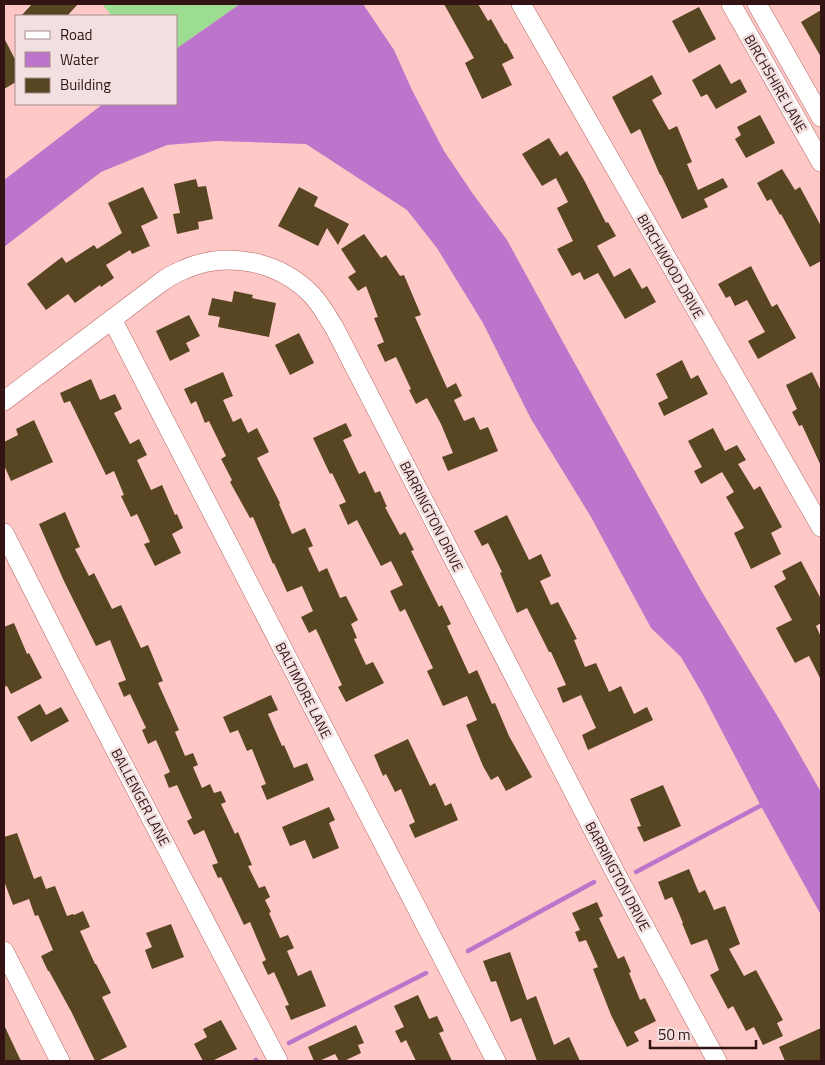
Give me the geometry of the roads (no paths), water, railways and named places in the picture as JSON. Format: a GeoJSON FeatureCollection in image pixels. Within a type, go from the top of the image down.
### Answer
{"type":"FeatureCollection","features":[{"type":"Feature","properties":{"kind":"street","name":"BIRCHWOOD DRIVE"},"geometry":{"type":"LineString","coordinates":[[521,4],[821,527]]}},
{"type":"Feature","properties":{"kind":"street","name":"BIRCHSHIRE LANE"},"geometry":{"type":"LineString","coordinates":[[731,4],[821,162]]}},
{"type":"Feature","properties":{"kind":"street","name":"BIRCHSHIRE LANE"},"geometry":{"type":"LineString","coordinates":[[757,4],[821,117]]}},
{"type":"Feature","properties":{"kind":"street","name":"BARRINGTON DRIVE"},"geometry":{"type":"LineString","coordinates":[[4,402],[160,284],[176,273],[194,265],[217,260],[252,262],[274,269],[298,283],[310,294],[319,303],[334,327],[606,854],[717,1061]]}},
{"type":"Feature","properties":{"kind":"street","name":"BALTIMORE LANE"},"geometry":{"type":"LineString","coordinates":[[112,319],[496,1061]]}},
{"type":"Feature","properties":{"kind":"street","name":"BALLENGER LANE"},"geometry":{"type":"LineString","coordinates":[[4,533],[278,1061]]}},
{"type":"Feature","properties":{"kind":"street"},"geometry":{"type":"LineString","coordinates":[[4,951],[60,1061]]}},
{"type":"Feature","properties":{"kind":"water"},"geometry":{"type":"Polygon","coordinates":[[[240,4],[363,4],[394,50],[412,90],[444,151],[507,240],[702,592],[821,792],[821,915],[681,657],[651,628],[591,517],[531,419],[483,323],[437,248],[407,210],[306,144],[217,141],[167,145],[101,172],[4,247],[4,180],[102,105],[178,105],[178,48],[240,4]]]}},
{"type":"Feature","properties":{"kind":"waterway"},"geometry":{"type":"LineString","coordinates":[[636,872],[760,806]]}},
{"type":"Feature","properties":{"kind":"waterway"},"geometry":{"type":"LineString","coordinates":[[468,951],[594,882]]}},
{"type":"Feature","properties":{"kind":"waterway"},"geometry":{"type":"LineString","coordinates":[[289,1043],[426,973]]}}]}
